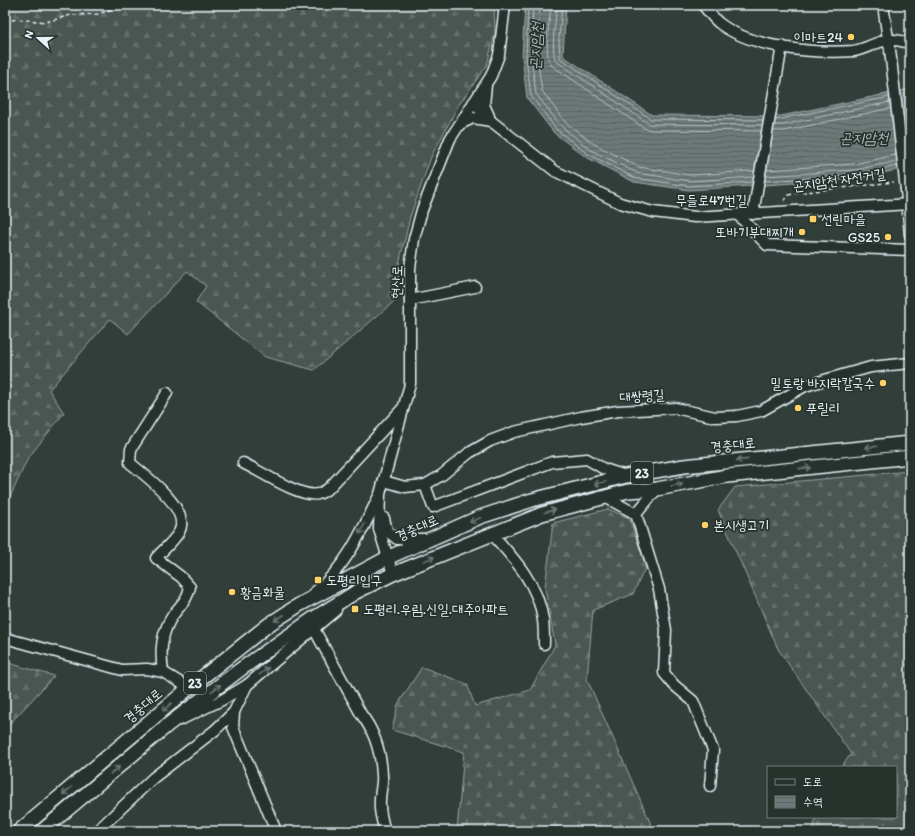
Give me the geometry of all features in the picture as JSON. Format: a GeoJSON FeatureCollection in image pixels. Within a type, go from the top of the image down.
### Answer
{"type":"FeatureCollection","features":[{"type":"Feature","properties":{"kind":"main road","name":"경충대로"},"geometry":{"type":"LineString","coordinates":[[18,831],[189,688],[268,625],[298,605],[387,558],[480,517],[532,500],[626,476],[684,466],[910,443]]}},
{"type":"Feature","properties":{"kind":"main road","name":"23"},"geometry":{"type":"LineString","coordinates":[[42,831],[169,724],[241,669],[311,620],[356,592],[393,574],[542,514],[628,491],[657,489],[727,476],[910,457]]}},
{"type":"Feature","properties":{"kind":"street","name":"현산로"},"geometry":{"type":"LineString","coordinates":[[393,574],[379,529],[380,494],[405,407],[410,384],[410,268],[414,239],[437,169],[450,139],[486,84],[499,55],[505,5]]}},
{"type":"Feature","properties":{"kind":"street"},"geometry":{"type":"LineString","coordinates":[[702,5],[718,22],[737,34],[781,49],[832,52],[856,50],[889,40],[910,43]]}},
{"type":"Feature","properties":{"kind":"street"},"geometry":{"type":"LineString","coordinates":[[883,5],[889,40],[906,190],[909,204],[910,235]]}},
{"type":"Feature","properties":{"kind":"street"},"geometry":{"type":"LineString","coordinates":[[754,210],[781,49]]}},
{"type":"Feature","properties":{"kind":"street"},"geometry":{"type":"LineString","coordinates":[[486,84],[484,105],[492,121]]}},
{"type":"Feature","properties":{"kind":"street","name":"무들로47번길"},"geometry":{"type":"LineString","coordinates":[[473,103],[492,121],[555,171],[620,203],[653,212],[695,217],[739,216],[754,210],[779,212],[909,204]]}},
{"type":"Feature","properties":{"kind":"street"},"geometry":{"type":"LineString","coordinates":[[460,124],[473,118],[492,121]]}},
{"type":"Feature","properties":{"kind":"street"},"geometry":{"type":"LineString","coordinates":[[739,216],[767,245],[910,250]]}},
{"type":"Feature","properties":{"kind":"street"},"geometry":{"type":"LineString","coordinates":[[410,300],[475,287]]}},
{"type":"Feature","properties":{"kind":"street","name":"대쌍령길"},"geometry":{"type":"LineString","coordinates":[[384,481],[405,487],[424,485],[442,475],[469,453],[490,441],[514,432],[581,417],[658,408],[675,408],[715,417],[737,416],[761,411],[805,386],[871,367],[910,363]]}},
{"type":"Feature","properties":{"kind":"street"},"geometry":{"type":"LineString","coordinates":[[163,672],[160,654],[165,629],[188,598],[190,587],[181,576],[156,558],[179,532],[181,522],[176,508],[157,484],[130,463],[131,449],[166,393]]}},
{"type":"Feature","properties":{"kind":"street"},"geometry":{"type":"LineString","coordinates":[[243,463],[296,490],[306,494],[318,494],[329,488],[405,407]]}},
{"type":"Feature","properties":{"kind":"street"},"geometry":{"type":"LineString","coordinates":[[424,485],[433,507],[552,462],[586,459],[604,469],[626,476]]}},
{"type":"Feature","properties":{"kind":"street"},"geometry":{"type":"LineString","coordinates":[[636,514],[657,489]]}},
{"type":"Feature","properties":{"kind":"street"},"geometry":{"type":"LineString","coordinates":[[380,494],[387,531],[397,539],[432,538]]}},
{"type":"Feature","properties":{"kind":"street"},"geometry":{"type":"LineString","coordinates":[[298,605],[328,581],[346,558],[380,494]]}},
{"type":"Feature","properties":{"kind":"street"},"geometry":{"type":"LineString","coordinates":[[605,497],[636,514],[662,603],[666,630],[664,673],[674,685],[693,701],[712,750],[710,786]]}},
{"type":"Feature","properties":{"kind":"street"},"geometry":{"type":"LineString","coordinates":[[492,534],[509,552],[527,577],[536,596],[543,618],[544,644]]}},
{"type":"Feature","properties":{"kind":"street"},"geometry":{"type":"LineString","coordinates":[[169,724],[222,700],[247,685],[356,592]]}},
{"type":"Feature","properties":{"kind":"street"},"geometry":{"type":"LineString","coordinates":[[314,629],[361,714],[371,727],[377,747],[382,776],[380,802],[381,818],[385,831]]}},
{"type":"Feature","properties":{"kind":"street"},"geometry":{"type":"LineString","coordinates":[[5,638],[122,670],[147,669],[163,672],[189,688]]}},
{"type":"Feature","properties":{"kind":"street"},"geometry":{"type":"LineString","coordinates":[[97,831],[153,778],[214,731],[234,712],[247,685]]}},
{"type":"Feature","properties":{"kind":"street"},"geometry":{"type":"LineString","coordinates":[[234,712],[233,727],[237,739],[276,831]]}},
{"type":"Feature","properties":{"kind":"path"},"geometry":{"type":"LineString","coordinates":[[5,22],[17,19],[46,22],[70,14],[98,14],[123,5]]}},
{"type":"Feature","properties":{"kind":"path","name":"곤지암천 자전거길"},"geometry":{"type":"LineString","coordinates":[[779,212],[782,203],[789,195],[898,182]]}},
{"type":"Feature","properties":{"kind":"green space"},"geometry":{"type":"Polygon","coordinates":[[[5,5],[494,5],[495,33],[487,65],[458,106],[431,157],[410,217],[399,264],[398,298],[314,370],[265,357],[196,302],[206,286],[187,271],[128,334],[110,319],[49,390],[64,413],[28,458],[5,508],[5,5]]]}},
{"type":"Feature","properties":{"kind":"green space"},"geometry":{"type":"Polygon","coordinates":[[[910,471],[910,831],[813,831],[816,818],[897,818],[897,766],[842,766],[851,754],[778,649],[718,510],[735,487],[910,471]]]}},
{"type":"Feature","properties":{"kind":"green space"},"geometry":{"type":"Polygon","coordinates":[[[608,509],[629,518],[646,566],[633,594],[593,610],[587,679],[654,831],[457,831],[464,752],[392,730],[398,704],[422,667],[467,684],[475,706],[530,690],[555,645],[545,588],[553,523],[608,509]]]}},
{"type":"Feature","properties":{"kind":"green space"},"geometry":{"type":"Polygon","coordinates":[[[5,662],[54,676],[5,729],[5,662]]]}},
{"type":"Feature","properties":{"kind":"water","name":"곤지암천"},"geometry":{"type":"Polygon","coordinates":[[[525,5],[566,5],[563,56],[652,115],[781,116],[910,89],[910,167],[856,179],[689,190],[634,182],[586,157],[554,133],[527,98],[522,57],[525,5]]]}},
{"type":"Feature","properties":{"kind":"place","name":"이마트24"},"geometry":{"type":"Point","coordinates":[851,37]}},
{"type":"Feature","properties":{"kind":"place","name":"선린마을"},"geometry":{"type":"Point","coordinates":[813,219]}},
{"type":"Feature","properties":{"kind":"place","name":"또바기부대찌개"},"geometry":{"type":"Point","coordinates":[802,232]}},
{"type":"Feature","properties":{"kind":"place","name":"GS25"},"geometry":{"type":"Point","coordinates":[888,237]}},
{"type":"Feature","properties":{"kind":"place","name":"밀토랑 바지락칼국수"},"geometry":{"type":"Point","coordinates":[883,383]}},
{"type":"Feature","properties":{"kind":"place","name":"푸릴리"},"geometry":{"type":"Point","coordinates":[798,408]}},
{"type":"Feature","properties":{"kind":"place","name":"본시생고기"},"geometry":{"type":"Point","coordinates":[705,525]}},
{"type":"Feature","properties":{"kind":"place","name":"도평리입구"},"geometry":{"type":"Point","coordinates":[318,580]}},
{"type":"Feature","properties":{"kind":"place","name":"황금화물"},"geometry":{"type":"Point","coordinates":[232,592]}},
{"type":"Feature","properties":{"kind":"place","name":"도평리.우림.신일.대주아파트"},"geometry":{"type":"Point","coordinates":[355,609]}}]}
